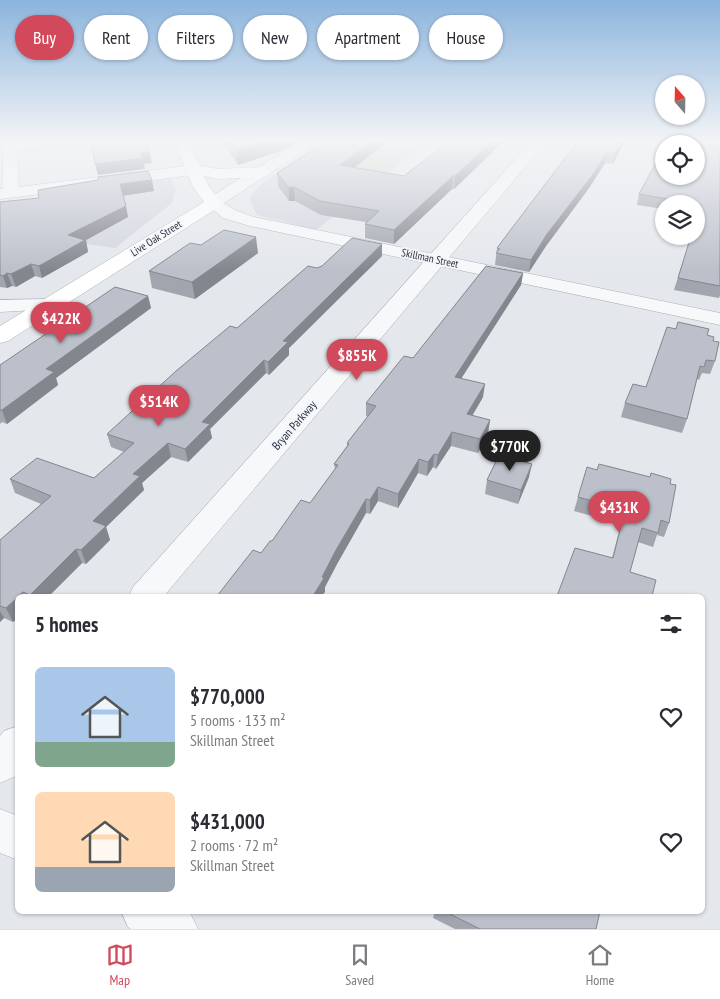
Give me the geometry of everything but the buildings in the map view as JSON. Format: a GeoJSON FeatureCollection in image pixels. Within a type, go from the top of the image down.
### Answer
{"type":"FeatureCollection","features":[{"type":"Feature","properties":{"kind":"main road","name":"Skillman Street"},"geometry":{"type":"LineString","coordinates":[[200,184],[205,195],[213,203]]}},
{"type":"Feature","properties":{"kind":"main road","name":"Live Oak Street"},"geometry":{"type":"LineString","coordinates":[[0,336],[213,203]]}},
{"type":"Feature","properties":{"kind":"street"},"geometry":{"type":"LineString","coordinates":[[6,193],[76,184]]}},
{"type":"Feature","properties":{"kind":"street","name":"Live Oak Street"},"geometry":{"type":"LineString","coordinates":[[213,203],[243,184]]}},
{"type":"Feature","properties":{"kind":"street","name":"Bryan Parkway"},"geometry":{"type":"LineString","coordinates":[[147,594],[502,184]]}},
{"type":"Feature","properties":{"kind":"street","name":"Skillman Street"},"geometry":{"type":"LineString","coordinates":[[213,203],[229,214],[250,221],[720,320]]}},
{"type":"Feature","properties":{"kind":"street"},"geometry":{"type":"LineString","coordinates":[[0,306],[47,305]]}},
{"type":"Feature","properties":{"kind":"street"},"geometry":{"type":"LineString","coordinates":[[0,764],[15,747]]}},
{"type":"Feature","properties":{"kind":"street"},"geometry":{"type":"LineString","coordinates":[[0,830],[15,838]]}},
{"type":"Feature","properties":{"kind":"street"},"geometry":{"type":"LineString","coordinates":[[149,914],[175,929]]}},
{"type":"Feature","properties":{"kind":"shaded area"},"geometry":{"type":"Polygon","coordinates":[[[113,184],[174,184],[176,189],[172,203],[115,248],[80,243],[70,190],[113,184]]]}},
{"type":"Feature","properties":{"kind":"shaded area"},"geometry":{"type":"Polygon","coordinates":[[[261,184],[373,184],[316,230],[257,215],[249,198],[261,184]]]}}]}
